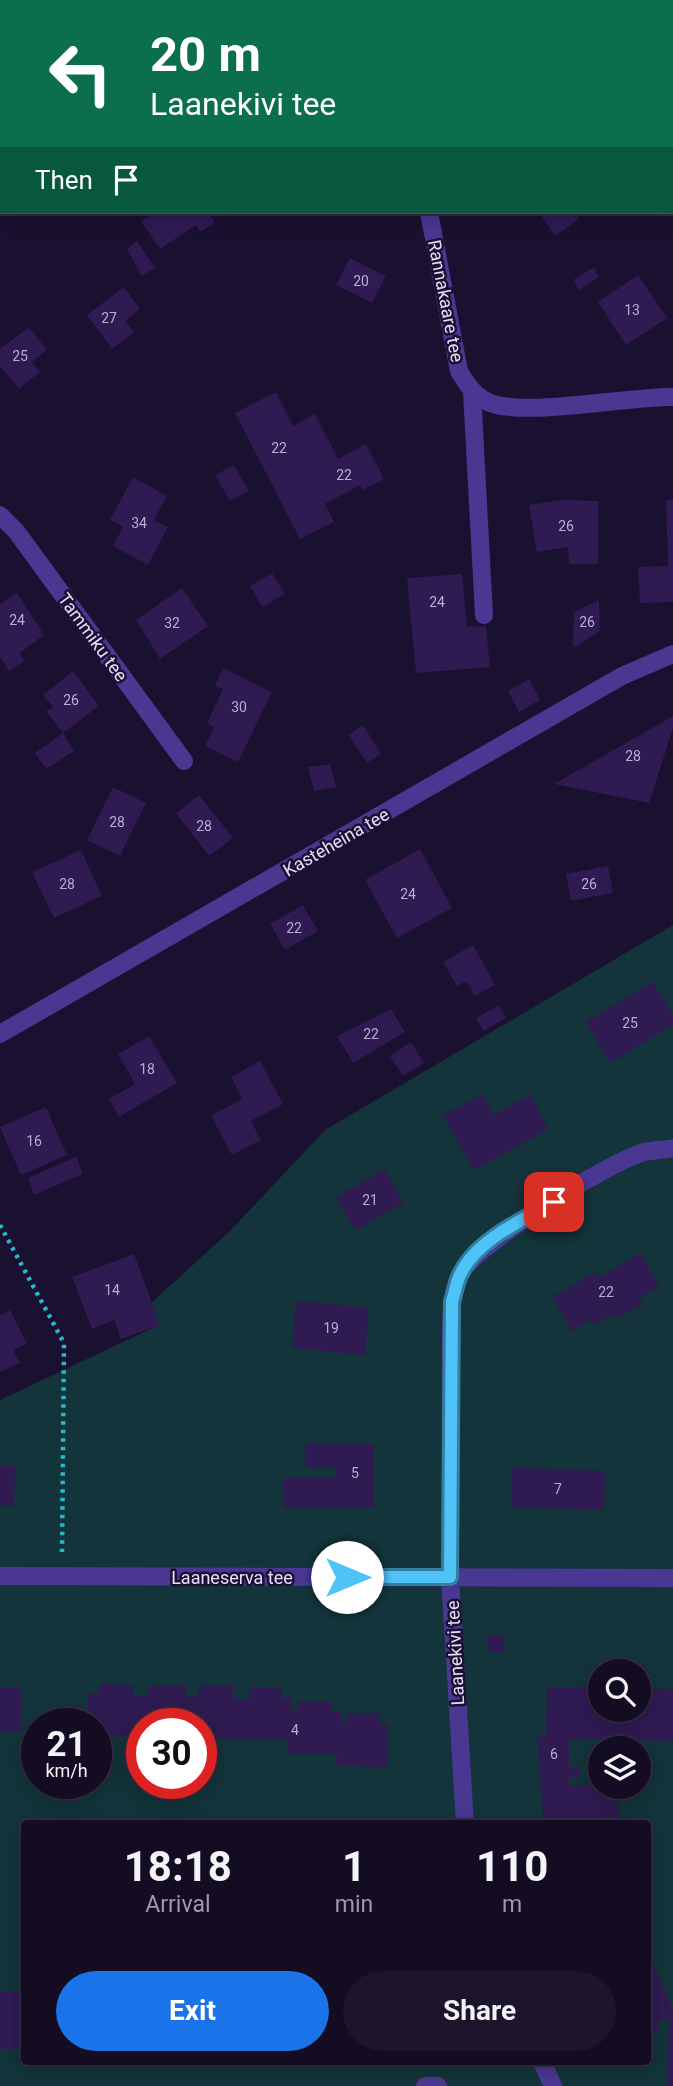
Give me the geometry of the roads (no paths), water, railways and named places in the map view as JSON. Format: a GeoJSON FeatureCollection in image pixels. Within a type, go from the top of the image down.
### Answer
{"type":"FeatureCollection","features":[{"type":"Feature","properties":{"kind":"street","name":"Rannakaare tee"},"geometry":{"type":"LineString","coordinates":[[429,214],[459,371],[472,392]]}},
{"type":"Feature","properties":{"kind":"street"},"geometry":{"type":"LineString","coordinates":[[472,392],[490,403],[531,407],[673,397]]}},
{"type":"Feature","properties":{"kind":"street"},"geometry":{"type":"LineString","coordinates":[[472,392],[484,615]]}},
{"type":"Feature","properties":{"kind":"street","name":"Tammiku tee"},"geometry":{"type":"LineString","coordinates":[[0,515],[16,531],[184,761]]}},
{"type":"Feature","properties":{"kind":"street","name":"Kasteheina tee"},"geometry":{"type":"LineString","coordinates":[[0,1034],[622,676],[673,654]]}},
{"type":"Feature","properties":{"kind":"street","name":"Laanekivi tee"},"geometry":{"type":"LineString","coordinates":[[466,1820],[450,1577],[451,1327],[452,1301],[460,1273],[493,1239],[615,1165],[642,1153],[673,1149]]}},
{"type":"Feature","properties":{"kind":"street","name":"Laaneserva tee"},"geometry":{"type":"LineString","coordinates":[[0,1576],[673,1578]]}},
{"type":"Feature","properties":{"kind":"street"},"geometry":{"type":"LineString","coordinates":[[543,2065],[552,2086]]}},
{"type":"Feature","properties":{"kind":"street"},"geometry":{"type":"LineString","coordinates":[[425,2086],[438,2086]]}}]}
